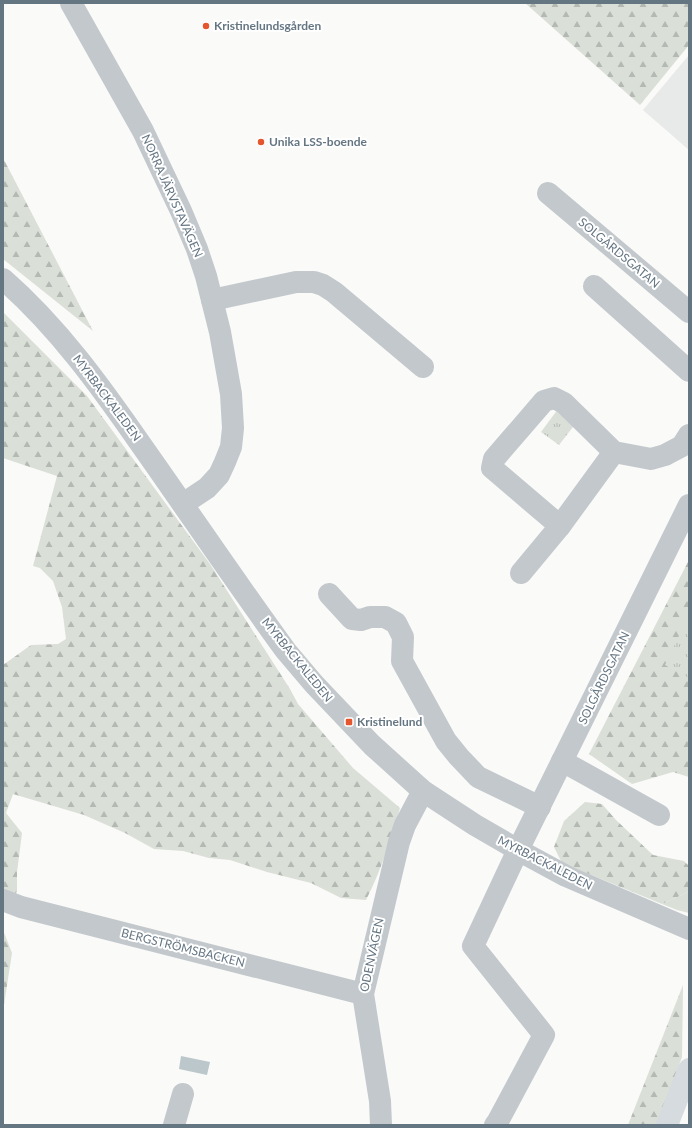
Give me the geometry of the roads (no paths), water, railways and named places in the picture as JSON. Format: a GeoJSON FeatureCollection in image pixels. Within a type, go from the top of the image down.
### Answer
{"type":"FeatureCollection","features":[{"type":"Feature","properties":{"kind":"main road"},"geometry":{"type":"LineString","coordinates":[[667,1125],[689,1069]]}},
{"type":"Feature","properties":{"kind":"street","name":"NORRA JÄRVSTAVÄGEN"},"geometry":{"type":"LineString","coordinates":[[71,3],[143,131],[181,211],[204,269],[220,332],[231,394],[233,428],[231,447],[226,462],[219,475],[207,488],[183,504]]}},
{"type":"Feature","properties":{"kind":"street","name":"SOLGÅRDSGATAN"},"geometry":{"type":"LineString","coordinates":[[548,193],[689,312]]}},
{"type":"Feature","properties":{"kind":"street","name":"MYRBACKALEDEN"},"geometry":{"type":"LineString","coordinates":[[3,280],[16,290],[63,340],[95,379],[286,651],[314,684],[372,745],[423,791],[475,826],[566,876],[689,929]]}},
{"type":"Feature","properties":{"kind":"street"},"geometry":{"type":"LineString","coordinates":[[212,300],[296,282],[314,282],[323,285],[334,292],[423,367]]}},
{"type":"Feature","properties":{"kind":"street"},"geometry":{"type":"LineString","coordinates":[[594,286],[689,371]]}},
{"type":"Feature","properties":{"kind":"street"},"geometry":{"type":"LineString","coordinates":[[560,526],[492,468],[494,459],[544,401],[554,398],[564,403],[614,452],[651,459],[665,455],[682,446],[689,435]]}},
{"type":"Feature","properties":{"kind":"street"},"geometry":{"type":"LineString","coordinates":[[521,573],[560,526],[614,452]]}},
{"type":"Feature","properties":{"kind":"street","name":"SOLGÅRDSGATAN"},"geometry":{"type":"LineString","coordinates":[[495,1125],[544,1035],[473,946],[518,850],[689,505]]}},
{"type":"Feature","properties":{"kind":"street"},"geometry":{"type":"LineString","coordinates":[[329,594],[352,619],[361,620],[370,617],[385,618],[396,623],[403,637],[402,661],[446,741],[478,777],[540,808]]}},
{"type":"Feature","properties":{"kind":"street"},"geometry":{"type":"LineString","coordinates":[[562,762],[660,815]]}},
{"type":"Feature","properties":{"kind":"street","name":"ODENVÄGEN"},"geometry":{"type":"LineString","coordinates":[[381,1125],[380,1101],[363,994],[399,842],[405,825],[423,791]]}},
{"type":"Feature","properties":{"kind":"street","name":"BERGSTRÖMSBACKEN"},"geometry":{"type":"LineString","coordinates":[[12,904],[363,994]]}},
{"type":"Feature","properties":{"kind":"street"},"geometry":{"type":"LineString","coordinates":[[174,1125],[183,1094]]}},
{"type":"Feature","properties":{"kind":"place","name":"Kristinelundsgården"},"geometry":{"type":"Point","coordinates":[206,26]}},
{"type":"Feature","properties":{"kind":"place","name":"Unika LSS-boende"},"geometry":{"type":"Point","coordinates":[261,142]}},
{"type":"Feature","properties":{"kind":"place","name":"Kristinelund"},"geometry":{"type":"Point","coordinates":[349,722]}}]}
